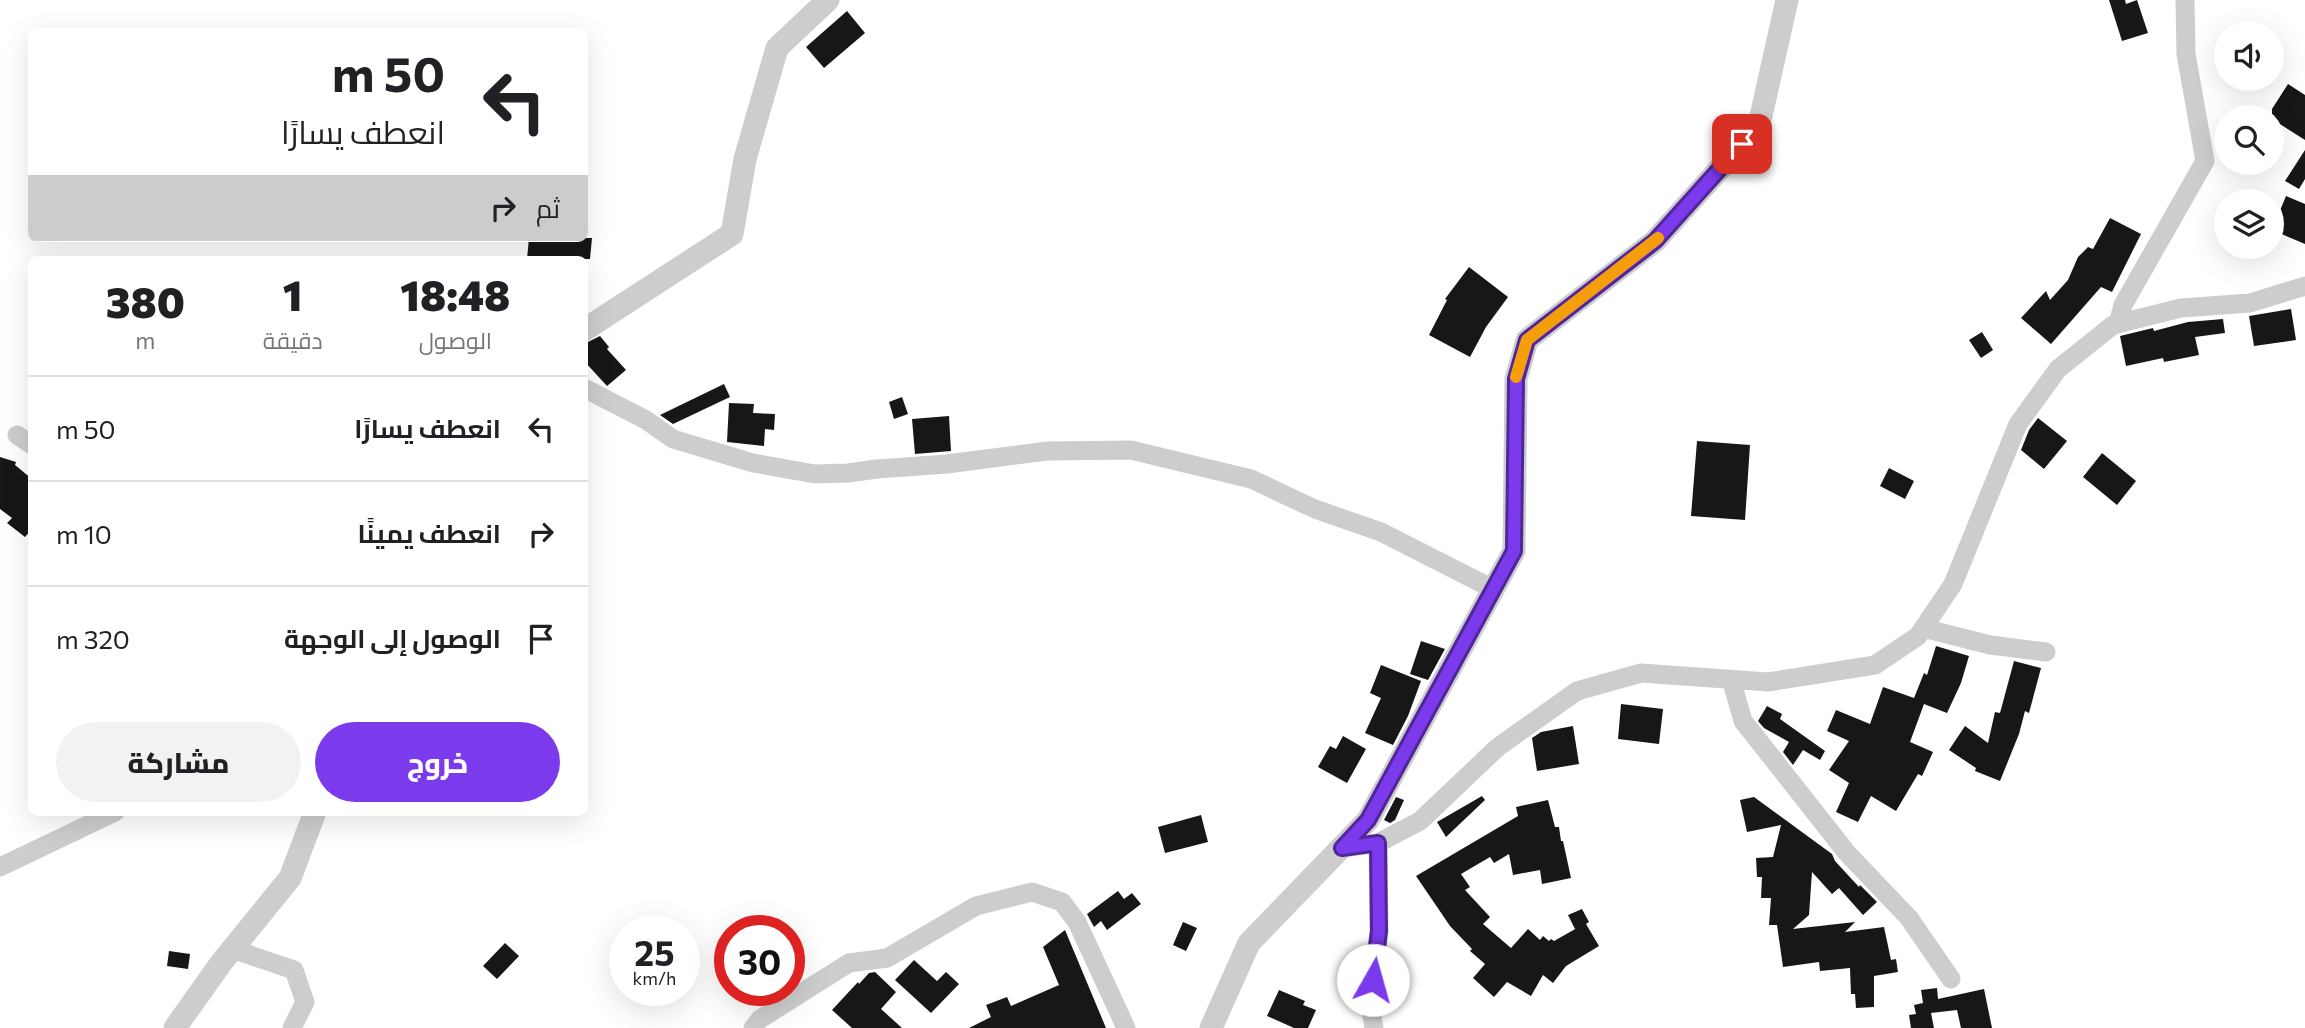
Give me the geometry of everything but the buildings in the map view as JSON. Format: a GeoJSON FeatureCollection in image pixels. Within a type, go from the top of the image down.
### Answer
{"type":"FeatureCollection","features":[{"type":"Feature","properties":{"kind":"street"},"geometry":{"type":"LineString","coordinates":[[588,327],[732,234],[745,159],[777,48],[828,0]]}},
{"type":"Feature","properties":{"kind":"street"},"geometry":{"type":"LineString","coordinates":[[1211,1028],[1249,943],[1368,820],[1514,551],[1516,379],[1527,340],[1655,241],[1759,125],[1787,0]]}},
{"type":"Feature","properties":{"kind":"street"},"geometry":{"type":"LineString","coordinates":[[2118,324],[2123,305],[2205,161],[2186,54],[2185,0]]}},
{"type":"Feature","properties":{"kind":"street"},"geometry":{"type":"LineString","coordinates":[[1342,848],[1378,843],[1420,821],[1498,747],[1577,691],[1641,673],[1769,682],[1875,665],[1918,636],[1953,584],[2018,424],[2058,369],[2118,324],[2182,308],[2250,303],[2305,286]]}},
{"type":"Feature","properties":{"kind":"street"},"geometry":{"type":"LineString","coordinates":[[588,390],[646,420],[673,439],[753,463],[815,474],[848,474],[1048,451],[1131,450],[1251,479],[1315,509],[1381,533],[1493,589]]}},
{"type":"Feature","properties":{"kind":"street"},"geometry":{"type":"LineString","coordinates":[[1923,628],[1990,645],[2046,652]]}},
{"type":"Feature","properties":{"kind":"street"},"geometry":{"type":"LineString","coordinates":[[1731,679],[1743,721],[1847,853],[1909,918],[1951,979]]}},
{"type":"Feature","properties":{"kind":"street"},"geometry":{"type":"LineString","coordinates":[[0,867],[107,816]]}},
{"type":"Feature","properties":{"kind":"street"},"geometry":{"type":"LineString","coordinates":[[175,1028],[232,949],[290,878],[313,816]]}},
{"type":"Feature","properties":{"kind":"street"},"geometry":{"type":"LineString","coordinates":[[1374,1028],[1370,1004],[1379,931],[1378,843]]}},
{"type":"Feature","properties":{"kind":"street"},"geometry":{"type":"LineString","coordinates":[[753,1028],[760,1019],[849,963],[887,958],[976,906],[1032,892],[1062,902],[1077,922],[1126,1028]]}},
{"type":"Feature","properties":{"kind":"street"},"geometry":{"type":"LineString","coordinates":[[232,949],[294,970],[305,1002],[292,1028]]}},
{"type":"Feature","properties":{"kind":"slow traffic"},"geometry":{"type":"LineString","coordinates":[[1516,377],[1527,340],[1658,238]]}},
{"type":"Feature","properties":{"kind":"route"},"geometry":{"type":"LineString","coordinates":[[1373,980],[1379,931],[1378,843],[1342,848],[1368,820],[1514,551],[1516,379],[1527,340],[1655,241],[1742,144]]}}]}
